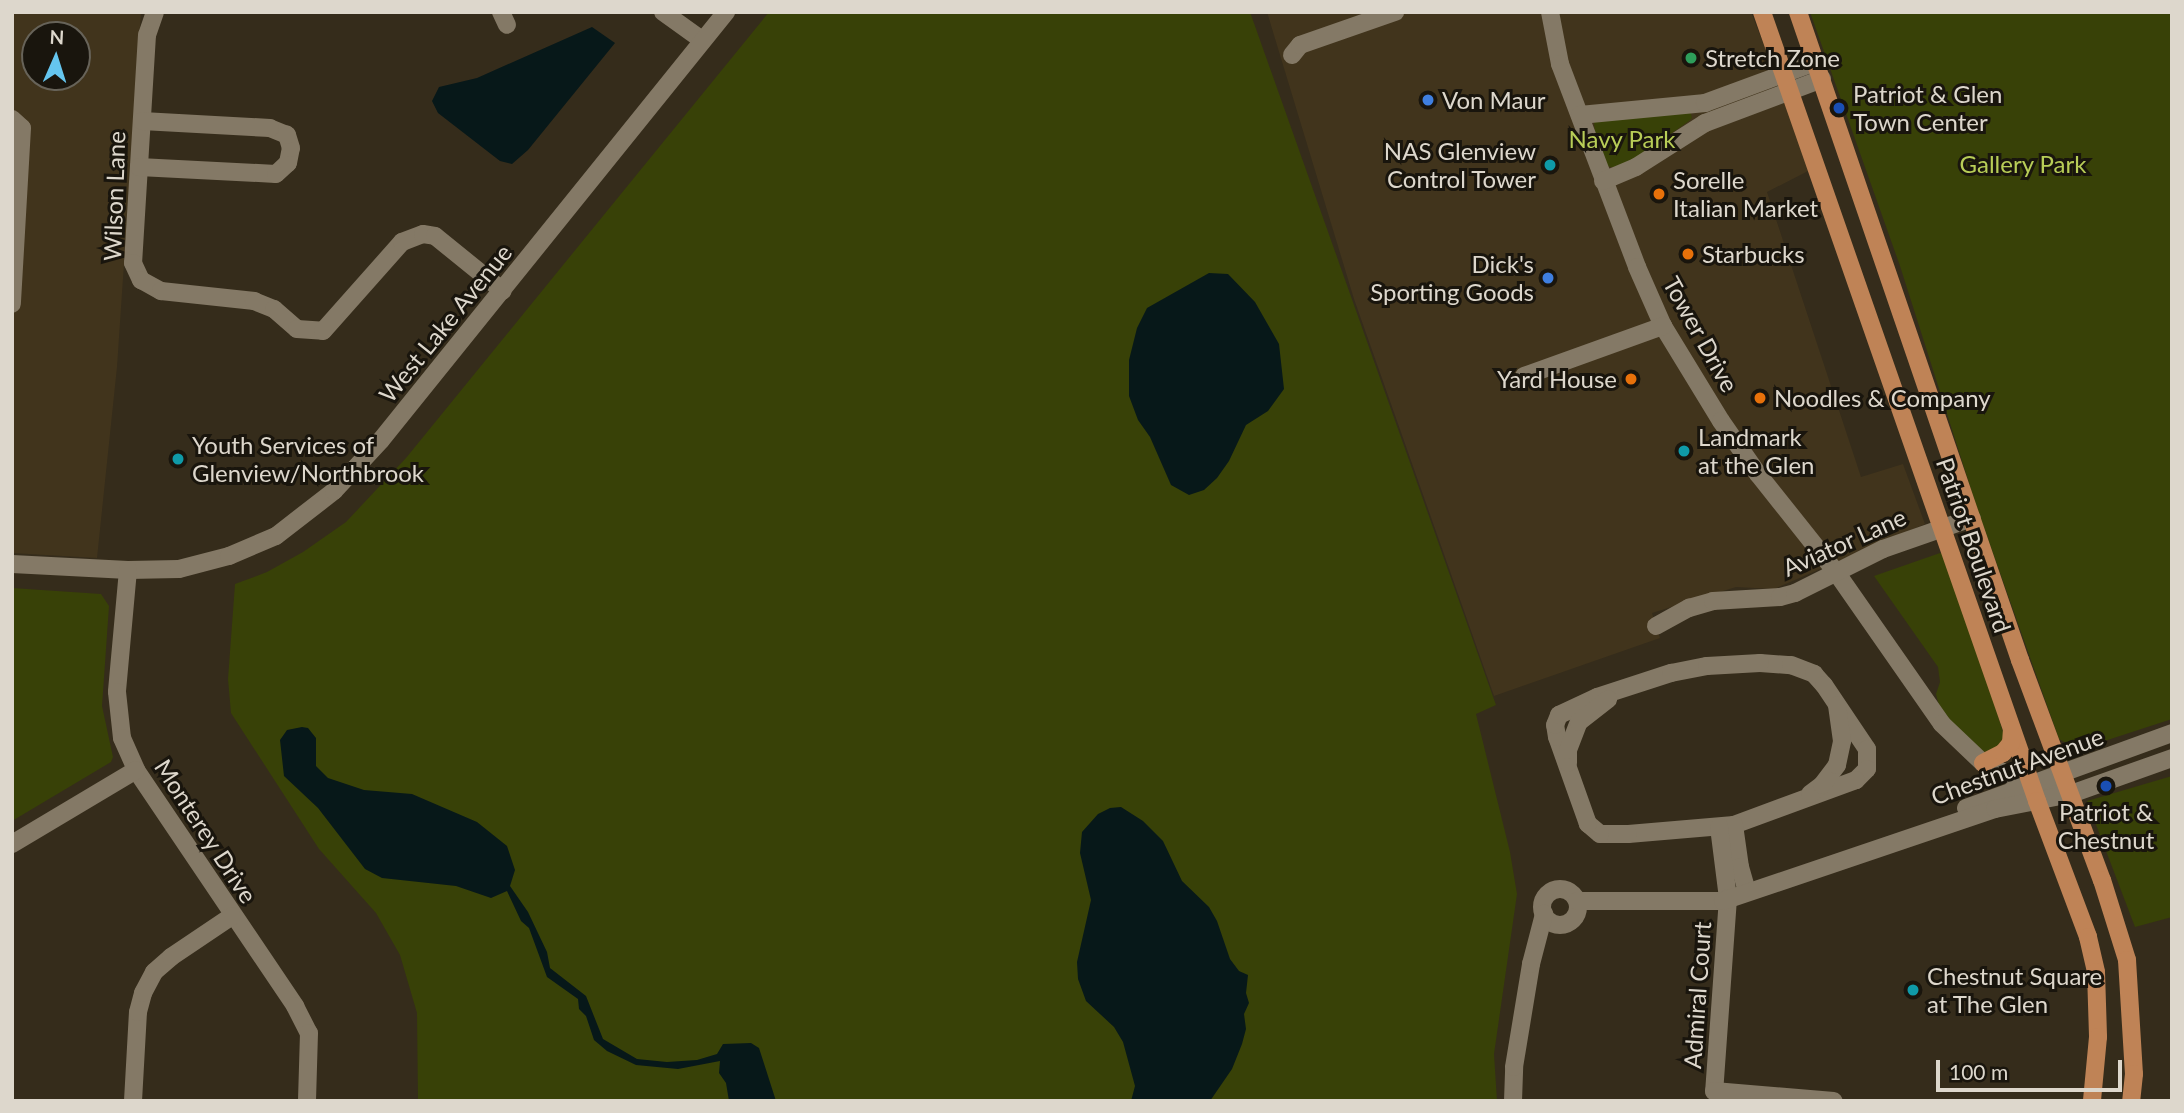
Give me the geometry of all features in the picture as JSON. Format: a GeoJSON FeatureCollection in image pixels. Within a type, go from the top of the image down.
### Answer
{"type":"FeatureCollection","features":[{"type":"Feature","properties":{"kind":"main road","name":"Patriot Boulevard"},"geometry":{"type":"LineString","coordinates":[[1762,12],[2034,793],[2088,937],[2096,972],[2098,1037],[2092,1101]]}},
{"type":"Feature","properties":{"kind":"main road","name":"Patriot Boulevard"},"geometry":{"type":"LineString","coordinates":[[1798,12],[2020,660],[2064,774],[2127,960],[2134,1074],[2132,1101]]}},
{"type":"Feature","properties":{"kind":"main road"},"geometry":{"type":"LineString","coordinates":[[1983,762],[2003,753],[2011,743],[2012,730]]}},
{"type":"Feature","properties":{"kind":"street","name":"Wilson Lane"},"geometry":{"type":"LineString","coordinates":[[155,12],[147,35],[133,263],[141,280],[161,291],[254,301],[274,309],[298,329],[323,331],[402,242],[422,234],[435,236],[503,291]]}},
{"type":"Feature","properties":{"kind":"street"},"geometry":{"type":"LineString","coordinates":[[663,12],[702,40]]}},
{"type":"Feature","properties":{"kind":"street","name":"West Lake Avenue"},"geometry":{"type":"LineString","coordinates":[[12,564],[128,570],[179,569],[229,556],[276,536],[334,491],[381,440],[726,12]]}},
{"type":"Feature","properties":{"kind":"street"},"geometry":{"type":"LineString","coordinates":[[1292,55],[1300,45],[1395,12]]}},
{"type":"Feature","properties":{"kind":"street","name":"Tower Drive"},"geometry":{"type":"LineString","coordinates":[[1550,12],[1560,64],[1603,181],[1663,326],[1758,474],[1836,572],[1942,724],[1983,762],[2034,793]]}},
{"type":"Feature","properties":{"kind":"street"},"geometry":{"type":"LineString","coordinates":[[1580,115],[1705,103],[1786,83],[1819,71]]}},
{"type":"Feature","properties":{"kind":"street"},"geometry":{"type":"LineString","coordinates":[[1603,181],[1636,167],[1703,125],[1786,83]]}},
{"type":"Feature","properties":{"kind":"street"},"geometry":{"type":"LineString","coordinates":[[1691,104],[1703,125]]}},
{"type":"Feature","properties":{"kind":"street"},"geometry":{"type":"LineString","coordinates":[[139,167],[276,174],[288,163],[291,148],[287,135],[270,128],[142,121]]}},
{"type":"Feature","properties":{"kind":"street"},"geometry":{"type":"LineString","coordinates":[[12,304],[17,123]]}},
{"type":"Feature","properties":{"kind":"street"},"geometry":{"type":"LineString","coordinates":[[1524,376],[1663,326]]}},
{"type":"Feature","properties":{"kind":"street","name":"Aviator Lane"},"geometry":{"type":"LineString","coordinates":[[1656,626],[1689,608],[1713,601],[1780,597],[1883,549],[1972,518]]}},
{"type":"Feature","properties":{"kind":"street","name":"Monterey Drive"},"geometry":{"type":"LineString","coordinates":[[128,570],[117,692],[122,738],[136,771],[295,1006],[309,1033],[307,1101]]}},
{"type":"Feature","properties":{"kind":"street"},"geometry":{"type":"LineString","coordinates":[[1791,665],[1814,674],[1837,702],[1867,749],[1867,769],[1856,780],[1727,826],[1600,834],[1588,824],[1567,769],[1568,750],[1578,722],[1618,690],[1707,666],[1791,665]]}},
{"type":"Feature","properties":{"kind":"street"},"geometry":{"type":"LineString","coordinates":[[1804,798],[1822,785],[1838,765],[1843,741],[1837,702]]}},
{"type":"Feature","properties":{"kind":"street","name":"Chestnut Avenue"},"geometry":{"type":"LineString","coordinates":[[1544,914],[1543,903],[1554,891],[1570,893],[1577,901],[1723,901],[1879,846],[1996,809],[2034,793],[2064,774],[2172,733]]}},
{"type":"Feature","properties":{"kind":"street","name":"Chestnut Avenue"},"geometry":{"type":"LineString","coordinates":[[2034,793],[2071,794],[2172,758]]}},
{"type":"Feature","properties":{"kind":"street"},"geometry":{"type":"LineString","coordinates":[[12,844],[136,771]]}},
{"type":"Feature","properties":{"kind":"street"},"geometry":{"type":"LineString","coordinates":[[1727,826],[1747,891]]}},
{"type":"Feature","properties":{"kind":"street","name":"Admiral Court"},"geometry":{"type":"LineString","coordinates":[[1727,826],[1728,898],[1714,1091],[1834,1101]]}},
{"type":"Feature","properties":{"kind":"street"},"geometry":{"type":"LineString","coordinates":[[1544,914],[1552,923],[1563,925],[1577,913],[1577,901]]}},
{"type":"Feature","properties":{"kind":"street"},"geometry":{"type":"LineString","coordinates":[[1513,1101],[1514,1068],[1531,964],[1544,914]]}},
{"type":"Feature","properties":{"kind":"street"},"geometry":{"type":"LineString","coordinates":[[133,1101],[138,1012],[142,993],[154,972],[171,957],[232,916]]}},
{"type":"Feature","properties":{"kind":"shaded area"},"geometry":{"type":"Polygon","coordinates":[[[12,12],[141,12],[117,367],[97,558],[12,553],[12,12]]]}},
{"type":"Feature","properties":{"kind":"shaded area"},"geometry":{"type":"Polygon","coordinates":[[[1267,12],[1751,12],[1812,169],[1767,192],[1861,477],[1903,464],[1925,524],[1774,589],[1736,587],[1652,613],[1660,638],[1494,696],[1354,299],[1267,12]]]}},
{"type":"Feature","properties":{"kind":"shaded area"},"geometry":{"type":"Polygon","coordinates":[[[592,27],[615,43],[528,150],[512,164],[500,161],[438,113],[432,101],[439,87],[477,78],[592,27]]]}},
{"type":"Feature","properties":{"kind":"shaded area"},"geometry":{"type":"Polygon","coordinates":[[[1209,273],[1228,274],[1255,302],[1279,344],[1284,389],[1268,411],[1246,425],[1229,461],[1217,478],[1204,490],[1189,495],[1171,485],[1150,437],[1138,420],[1129,396],[1129,360],[1137,328],[1147,308],[1209,273]]]}},
{"type":"Feature","properties":{"kind":"shaded area"},"geometry":{"type":"Polygon","coordinates":[[[308,728],[316,738],[316,766],[328,778],[364,790],[412,794],[477,822],[507,846],[515,870],[510,886],[528,912],[547,952],[550,968],[586,996],[603,1039],[637,1059],[667,1062],[697,1060],[717,1054],[723,1044],[751,1043],[759,1048],[776,1101],[729,1101],[726,1083],[719,1073],[720,1061],[678,1069],[636,1065],[607,1051],[594,1040],[586,1016],[579,1009],[578,999],[547,977],[529,928],[521,921],[507,891],[491,898],[456,886],[382,878],[365,869],[318,808],[284,776],[280,740],[287,730],[308,728]]]}},
{"type":"Feature","properties":{"kind":"shaded area"},"geometry":{"type":"Polygon","coordinates":[[[1121,807],[1143,821],[1163,841],[1182,881],[1209,907],[1217,921],[1230,959],[1239,971],[1248,975],[1246,993],[1249,1003],[1244,1014],[1246,1029],[1242,1044],[1232,1069],[1210,1101],[1131,1101],[1135,1086],[1123,1042],[1114,1027],[1086,1001],[1078,979],[1077,962],[1091,900],[1080,853],[1082,832],[1098,814],[1110,808],[1121,807]]]}},
{"type":"Feature","properties":{"kind":"green space"},"geometry":{"type":"Polygon","coordinates":[[[769,12],[1250,12],[1496,705],[1476,714],[1510,852],[1517,894],[1494,1054],[1497,1101],[418,1101],[417,1013],[400,955],[376,913],[319,849],[231,713],[228,679],[235,584],[267,572],[303,552],[346,522],[406,458],[769,12]]]}},
{"type":"Feature","properties":{"kind":"green space","name":"Gallery Park"},"geometry":{"type":"Polygon","coordinates":[[[1810,12],[2172,12],[2172,719],[2086,747],[2073,747],[2059,739],[1976,505],[1900,266],[1810,12]]]}},
{"type":"Feature","properties":{"kind":"green space","name":"Navy Park"},"geometry":{"type":"Polygon","coordinates":[[[1690,110],[1692,118],[1689,121],[1627,165],[1617,168],[1606,166],[1595,135],[1594,120],[1690,110]]]}},
{"type":"Feature","properties":{"kind":"green space"},"geometry":{"type":"Polygon","coordinates":[[[1940,553],[1948,555],[2008,748],[1985,753],[1956,728],[1939,705],[1936,694],[1940,682],[1938,667],[1874,576],[1940,553]]]}},
{"type":"Feature","properties":{"kind":"green space"},"geometry":{"type":"Polygon","coordinates":[[[12,588],[101,594],[109,606],[102,706],[113,757],[111,762],[12,821],[12,588]]]}},
{"type":"Feature","properties":{"kind":"green space"},"geometry":{"type":"Polygon","coordinates":[[[2172,776],[2172,917],[2135,927],[2087,801],[2172,776]]]}},
{"type":"Feature","properties":{"kind":"place","name":"Stretch Zone"},"geometry":{"type":"Point","coordinates":[1691,58]}},
{"type":"Feature","properties":{"kind":"place","name":"Von Maur"},"geometry":{"type":"Point","coordinates":[1428,100]}},
{"type":"Feature","properties":{"kind":"place","name":"Patriot & Glen Town Center"},"geometry":{"type":"Point","coordinates":[1839,108]}},
{"type":"Feature","properties":{"kind":"place","name":"NAS Glenview Control Tower"},"geometry":{"type":"Point","coordinates":[1550,165]}},
{"type":"Feature","properties":{"kind":"place","name":"Sorelle Italian Market"},"geometry":{"type":"Point","coordinates":[1659,194]}},
{"type":"Feature","properties":{"kind":"place","name":"Starbucks"},"geometry":{"type":"Point","coordinates":[1688,254]}},
{"type":"Feature","properties":{"kind":"place","name":"Dick's Sporting Goods"},"geometry":{"type":"Point","coordinates":[1548,278]}},
{"type":"Feature","properties":{"kind":"place","name":"Yard House"},"geometry":{"type":"Point","coordinates":[1631,379]}},
{"type":"Feature","properties":{"kind":"place","name":"Noodles & Company"},"geometry":{"type":"Point","coordinates":[1760,398]}},
{"type":"Feature","properties":{"kind":"place","name":"Landmark at the Glen"},"geometry":{"type":"Point","coordinates":[1684,451]}},
{"type":"Feature","properties":{"kind":"place","name":"Youth Services of Glenview/Northbrook"},"geometry":{"type":"Point","coordinates":[178,459]}},
{"type":"Feature","properties":{"kind":"place","name":"Patriot & Chestnut"},"geometry":{"type":"Point","coordinates":[2106,786]}},
{"type":"Feature","properties":{"kind":"place","name":"Chestnut Square at The Glen"},"geometry":{"type":"Point","coordinates":[1913,990]}}]}
